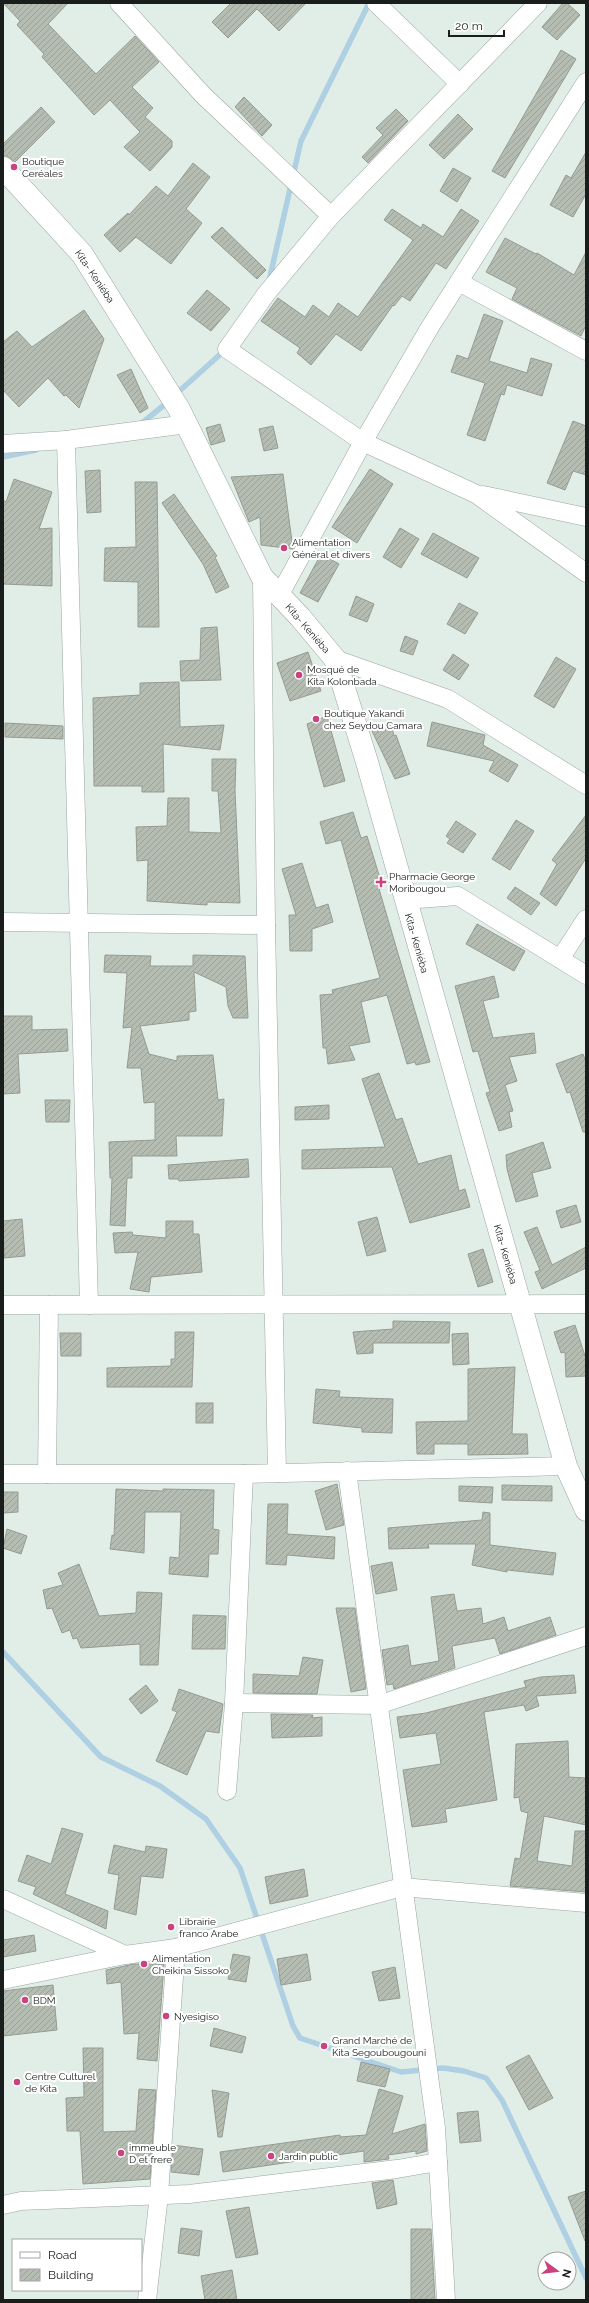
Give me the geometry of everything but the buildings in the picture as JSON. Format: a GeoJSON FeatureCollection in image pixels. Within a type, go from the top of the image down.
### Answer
{"type":"FeatureCollection","features":[{"type":"Feature","properties":{"kind":"main road","name":"Kita- Keniéba"},"geometry":{"type":"LineString","coordinates":[[3,168],[82,254],[183,417],[262,577],[300,617],[335,659],[367,762],[566,1466],[586,1510]]}},
{"type":"Feature","properties":{"kind":"street"},"geometry":{"type":"LineString","coordinates":[[119,3],[203,95],[331,216]]}},
{"type":"Feature","properties":{"kind":"street"},"geometry":{"type":"LineString","coordinates":[[376,3],[460,84]]}},
{"type":"Feature","properties":{"kind":"street"},"geometry":{"type":"LineString","coordinates":[[538,3],[331,216],[266,294],[227,349],[363,442],[476,494],[586,573]]}},
{"type":"Feature","properties":{"kind":"street"},"geometry":{"type":"LineString","coordinates":[[279,596],[363,442],[459,282],[586,82]]}},
{"type":"Feature","properties":{"kind":"street"},"geometry":{"type":"LineString","coordinates":[[459,282],[586,351]]}},
{"type":"Feature","properties":{"kind":"street"},"geometry":{"type":"LineString","coordinates":[[3,444],[66,440],[138,432],[183,417]]}},
{"type":"Feature","properties":{"kind":"street"},"geometry":{"type":"LineString","coordinates":[[66,440],[89,1305]]}},
{"type":"Feature","properties":{"kind":"street"},"geometry":{"type":"LineString","coordinates":[[476,494],[586,517]]}},
{"type":"Feature","properties":{"kind":"street"},"geometry":{"type":"LineString","coordinates":[[262,577],[266,925],[275,1304],[277,1474]]}},
{"type":"Feature","properties":{"kind":"street"},"geometry":{"type":"LineString","coordinates":[[335,659],[448,699],[586,785]]}},
{"type":"Feature","properties":{"kind":"street"},"geometry":{"type":"LineString","coordinates":[[405,900],[458,896],[586,975]]}},
{"type":"Feature","properties":{"kind":"street"},"geometry":{"type":"LineString","coordinates":[[560,959],[586,919]]}},
{"type":"Feature","properties":{"kind":"street"},"geometry":{"type":"LineString","coordinates":[[3,922],[266,925]]}},
{"type":"Feature","properties":{"kind":"street"},"geometry":{"type":"LineString","coordinates":[[47,1474],[49,1304]]}},
{"type":"Feature","properties":{"kind":"street"},"geometry":{"type":"LineString","coordinates":[[3,1305],[586,1304]]}},
{"type":"Feature","properties":{"kind":"street"},"geometry":{"type":"LineString","coordinates":[[3,1474],[277,1474],[566,1466]]}},
{"type":"Feature","properties":{"kind":"street"},"geometry":{"type":"LineString","coordinates":[[347,1471],[434,2120],[446,2300]]}},
{"type":"Feature","properties":{"kind":"street"},"geometry":{"type":"LineString","coordinates":[[227,1791],[234,1703],[244,1474]]}},
{"type":"Feature","properties":{"kind":"street"},"geometry":{"type":"LineString","coordinates":[[234,1703],[378,1705],[586,1636]]}},
{"type":"Feature","properties":{"kind":"street"},"geometry":{"type":"LineString","coordinates":[[3,1980],[125,1955],[176,1948],[402,1887],[586,1903]]}},
{"type":"Feature","properties":{"kind":"street"},"geometry":{"type":"LineString","coordinates":[[3,1899],[125,1955]]}},
{"type":"Feature","properties":{"kind":"street"},"geometry":{"type":"LineString","coordinates":[[147,2300],[159,2195],[176,1948]]}},
{"type":"Feature","properties":{"kind":"street"},"geometry":{"type":"LineString","coordinates":[[3,2205],[21,2201],[189,2194],[398,2169],[438,2162]]}},
{"type":"Feature","properties":{"kind":"street"},"geometry":{"type":"LineString","coordinates":[[3,2192],[21,2201]]}},
{"type":"Feature","properties":{"kind":"waterway"},"geometry":{"type":"LineString","coordinates":[[269,281],[301,141],[369,3]]}},
{"type":"Feature","properties":{"kind":"waterway"},"geometry":{"type":"LineString","coordinates":[[175,395],[225,350]]}},
{"type":"Feature","properties":{"kind":"waterway"},"geometry":{"type":"LineString","coordinates":[[142,423],[169,401]]}},
{"type":"Feature","properties":{"kind":"waterway"},"geometry":{"type":"LineString","coordinates":[[3,457],[36,450]]}},
{"type":"Feature","properties":{"kind":"waterway"},"geometry":{"type":"LineString","coordinates":[[3,1652],[101,1757],[160,1786],[206,1819],[240,1868],[293,2026],[300,2038],[401,2072],[443,2068],[464,2071],[486,2078],[502,2100],[586,2278]]}},
{"type":"Feature","properties":{"kind":"place","name":"Boutique Ceréales"},"geometry":{"type":"Point","coordinates":[14,167]}},
{"type":"Feature","properties":{"kind":"place","name":"Alimentation Général et divers"},"geometry":{"type":"Point","coordinates":[284,548]}},
{"type":"Feature","properties":{"kind":"place","name":"Mosqué de Kita Kolonbada"},"geometry":{"type":"Point","coordinates":[299,675]}},
{"type":"Feature","properties":{"kind":"place","name":"Boutique Yakandi chez Seydou Camara"},"geometry":{"type":"Point","coordinates":[316,719]}},
{"type":"Feature","properties":{"kind":"place","name":"Pharmacie George Moribougou"},"geometry":{"type":"Point","coordinates":[381,882]}},
{"type":"Feature","properties":{"kind":"place","name":"Librairie franco Arabe"},"geometry":{"type":"Point","coordinates":[171,1927]}},
{"type":"Feature","properties":{"kind":"place","name":"Alimentation Cheikina Sissoko"},"geometry":{"type":"Point","coordinates":[144,1964]}},
{"type":"Feature","properties":{"kind":"place","name":"BDM"},"geometry":{"type":"Point","coordinates":[25,2000]}},
{"type":"Feature","properties":{"kind":"place","name":"Nyesigiso"},"geometry":{"type":"Point","coordinates":[166,2016]}},
{"type":"Feature","properties":{"kind":"place","name":"Grand Marché de Kita Segoubougouni"},"geometry":{"type":"Point","coordinates":[324,2046]}},
{"type":"Feature","properties":{"kind":"place","name":"Centre Culturel de Kita"},"geometry":{"type":"Point","coordinates":[17,2082]}},
{"type":"Feature","properties":{"kind":"place","name":"immeuble D et frere"},"geometry":{"type":"Point","coordinates":[121,2153]}},
{"type":"Feature","properties":{"kind":"place","name":"Jardin public"},"geometry":{"type":"Point","coordinates":[271,2156]}}]}
